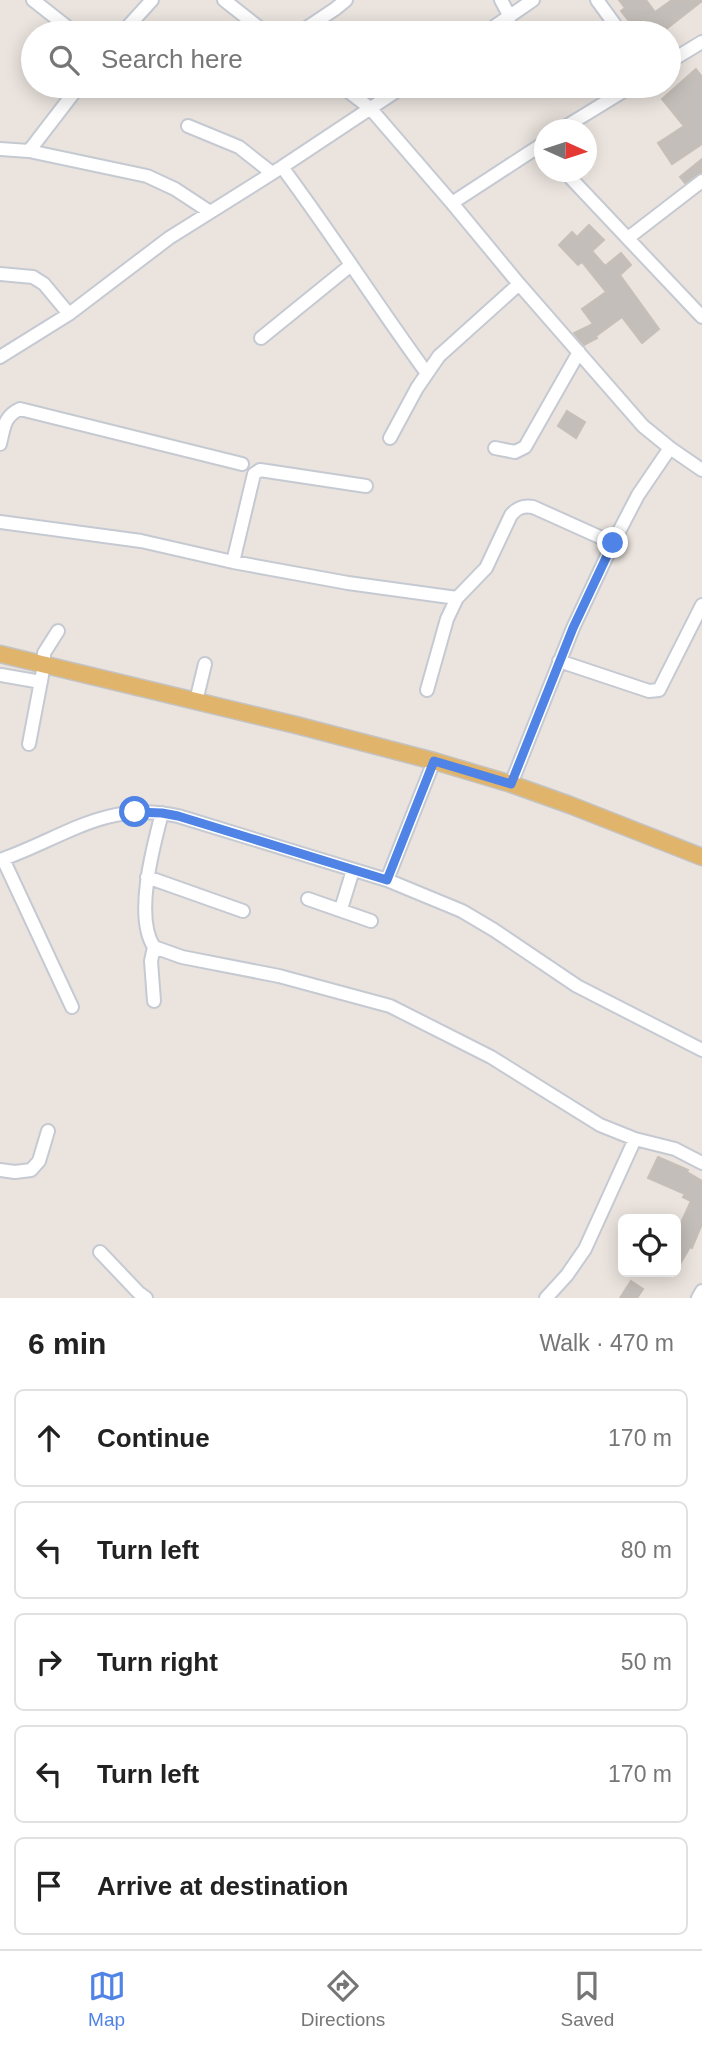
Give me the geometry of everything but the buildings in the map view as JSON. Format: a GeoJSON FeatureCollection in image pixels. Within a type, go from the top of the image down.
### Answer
{"type":"FeatureCollection","features":[{"type":"Feature","properties":{"kind":"main road"},"geometry":{"type":"LineString","coordinates":[[0,654],[434,761],[511,784],[702,857]]}},
{"type":"Feature","properties":{"kind":"street"},"geometry":{"type":"LineString","coordinates":[[33,0],[60,21]]}},
{"type":"Feature","properties":{"kind":"street"},"geometry":{"type":"LineString","coordinates":[[133,21],[152,0]]}},
{"type":"Feature","properties":{"kind":"street"},"geometry":{"type":"LineString","coordinates":[[224,0],[251,21]]}},
{"type":"Feature","properties":{"kind":"street"},"geometry":{"type":"LineString","coordinates":[[317,21],[345,0]]}},
{"type":"Feature","properties":{"kind":"street"},"geometry":{"type":"LineString","coordinates":[[501,0],[510,17]]}},
{"type":"Feature","properties":{"kind":"street"},"geometry":{"type":"LineString","coordinates":[[504,21],[533,0]]}},
{"type":"Feature","properties":{"kind":"street"},"geometry":{"type":"LineString","coordinates":[[597,0],[612,21]]}},
{"type":"Feature","properties":{"kind":"street"},"geometry":{"type":"LineString","coordinates":[[681,55],[702,42]]}},
{"type":"Feature","properties":{"kind":"street"},"geometry":{"type":"LineString","coordinates":[[29,150],[70,98]]}},
{"type":"Feature","properties":{"kind":"street"},"geometry":{"type":"LineString","coordinates":[[357,98],[370,108],[643,426],[702,470]]}},
{"type":"Feature","properties":{"kind":"street"},"geometry":{"type":"LineString","coordinates":[[0,357],[69,314],[144,256],[385,98]]}},
{"type":"Feature","properties":{"kind":"street"},"geometry":{"type":"LineString","coordinates":[[578,119],[612,98]]}},
{"type":"Feature","properties":{"kind":"street"},"geometry":{"type":"LineString","coordinates":[[188,126],[239,147],[277,170],[317,213],[426,372]]}},
{"type":"Feature","properties":{"kind":"street"},"geometry":{"type":"LineString","coordinates":[[0,149],[29,150],[147,176],[175,189],[210,212]]}},
{"type":"Feature","properties":{"kind":"street"},"geometry":{"type":"LineString","coordinates":[[452,203],[534,152]]}},
{"type":"Feature","properties":{"kind":"street"},"geometry":{"type":"LineString","coordinates":[[628,238],[702,181]]}},
{"type":"Feature","properties":{"kind":"street"},"geometry":{"type":"LineString","coordinates":[[575,182],[702,317]]}},
{"type":"Feature","properties":{"kind":"street"},"geometry":{"type":"LineString","coordinates":[[261,338],[351,265]]}},
{"type":"Feature","properties":{"kind":"street"},"geometry":{"type":"LineString","coordinates":[[0,274],[33,277],[44,284],[69,314]]}},
{"type":"Feature","properties":{"kind":"street"},"geometry":{"type":"LineString","coordinates":[[390,438],[426,372],[439,356],[519,284]]}},
{"type":"Feature","properties":{"kind":"street"},"geometry":{"type":"LineString","coordinates":[[495,449],[515,452],[525,447],[579,352]]}},
{"type":"Feature","properties":{"kind":"street"},"geometry":{"type":"LineString","coordinates":[[0,444],[5,421],[20,409],[242,464]]}},
{"type":"Feature","properties":{"kind":"street"},"geometry":{"type":"LineString","coordinates":[[511,784],[559,662],[613,543],[638,495],[670,448]]}},
{"type":"Feature","properties":{"kind":"street"},"geometry":{"type":"LineString","coordinates":[[233,562],[256,471],[366,486]]}},
{"type":"Feature","properties":{"kind":"street"},"geometry":{"type":"LineString","coordinates":[[427,690],[447,619],[457,598],[486,568],[510,515],[517,508],[533,507],[613,543]]}},
{"type":"Feature","properties":{"kind":"street"},"geometry":{"type":"LineString","coordinates":[[0,522],[141,541],[233,562],[348,583],[457,598]]}},
{"type":"Feature","properties":{"kind":"street"},"geometry":{"type":"LineString","coordinates":[[559,662],[649,691],[659,690],[702,605]]}},
{"type":"Feature","properties":{"kind":"street"},"geometry":{"type":"LineString","coordinates":[[29,744],[44,653],[58,631]]}},
{"type":"Feature","properties":{"kind":"street"},"geometry":{"type":"LineString","coordinates":[[196,701],[205,664]]}},
{"type":"Feature","properties":{"kind":"street"},"geometry":{"type":"LineString","coordinates":[[1,674],[41,682]]}},
{"type":"Feature","properties":{"kind":"street"},"geometry":{"type":"LineString","coordinates":[[387,880],[434,761]]}},
{"type":"Feature","properties":{"kind":"street"},"geometry":{"type":"LineString","coordinates":[[72,1007],[1,860],[83,823],[135,812],[162,813],[387,880],[462,911],[577,986],[702,1050]]}},
{"type":"Feature","properties":{"kind":"street"},"geometry":{"type":"LineString","coordinates":[[154,1001],[151,961],[154,947],[146,931],[147,877],[162,813]]}},
{"type":"Feature","properties":{"kind":"street"},"geometry":{"type":"LineString","coordinates":[[341,909],[353,870]]}},
{"type":"Feature","properties":{"kind":"street"},"geometry":{"type":"LineString","coordinates":[[147,877],[243,911]]}},
{"type":"Feature","properties":{"kind":"street"},"geometry":{"type":"LineString","coordinates":[[308,899],[372,921]]}},
{"type":"Feature","properties":{"kind":"street"},"geometry":{"type":"LineString","coordinates":[[154,947],[182,957],[279,976],[390,1006],[491,1057],[600,1125],[635,1139],[675,1149],[702,1163]]}},
{"type":"Feature","properties":{"kind":"street"},"geometry":{"type":"LineString","coordinates":[[0,1170],[31,1170],[39,1161],[48,1131]]}},
{"type":"Feature","properties":{"kind":"street"},"geometry":{"type":"LineString","coordinates":[[546,1298],[567,1275],[585,1249],[635,1139]]}},
{"type":"Feature","properties":{"kind":"street"},"geometry":{"type":"LineString","coordinates":[[100,1252],[146,1298]]}},
{"type":"Feature","properties":{"kind":"street"},"geometry":{"type":"LineString","coordinates":[[698,1298],[702,1291]]}},
{"type":"Feature","properties":{"kind":"route"},"geometry":{"type":"LineString","coordinates":[[135,812],[178,816],[387,880],[434,761],[511,784],[573,628],[613,543]]}}]}
